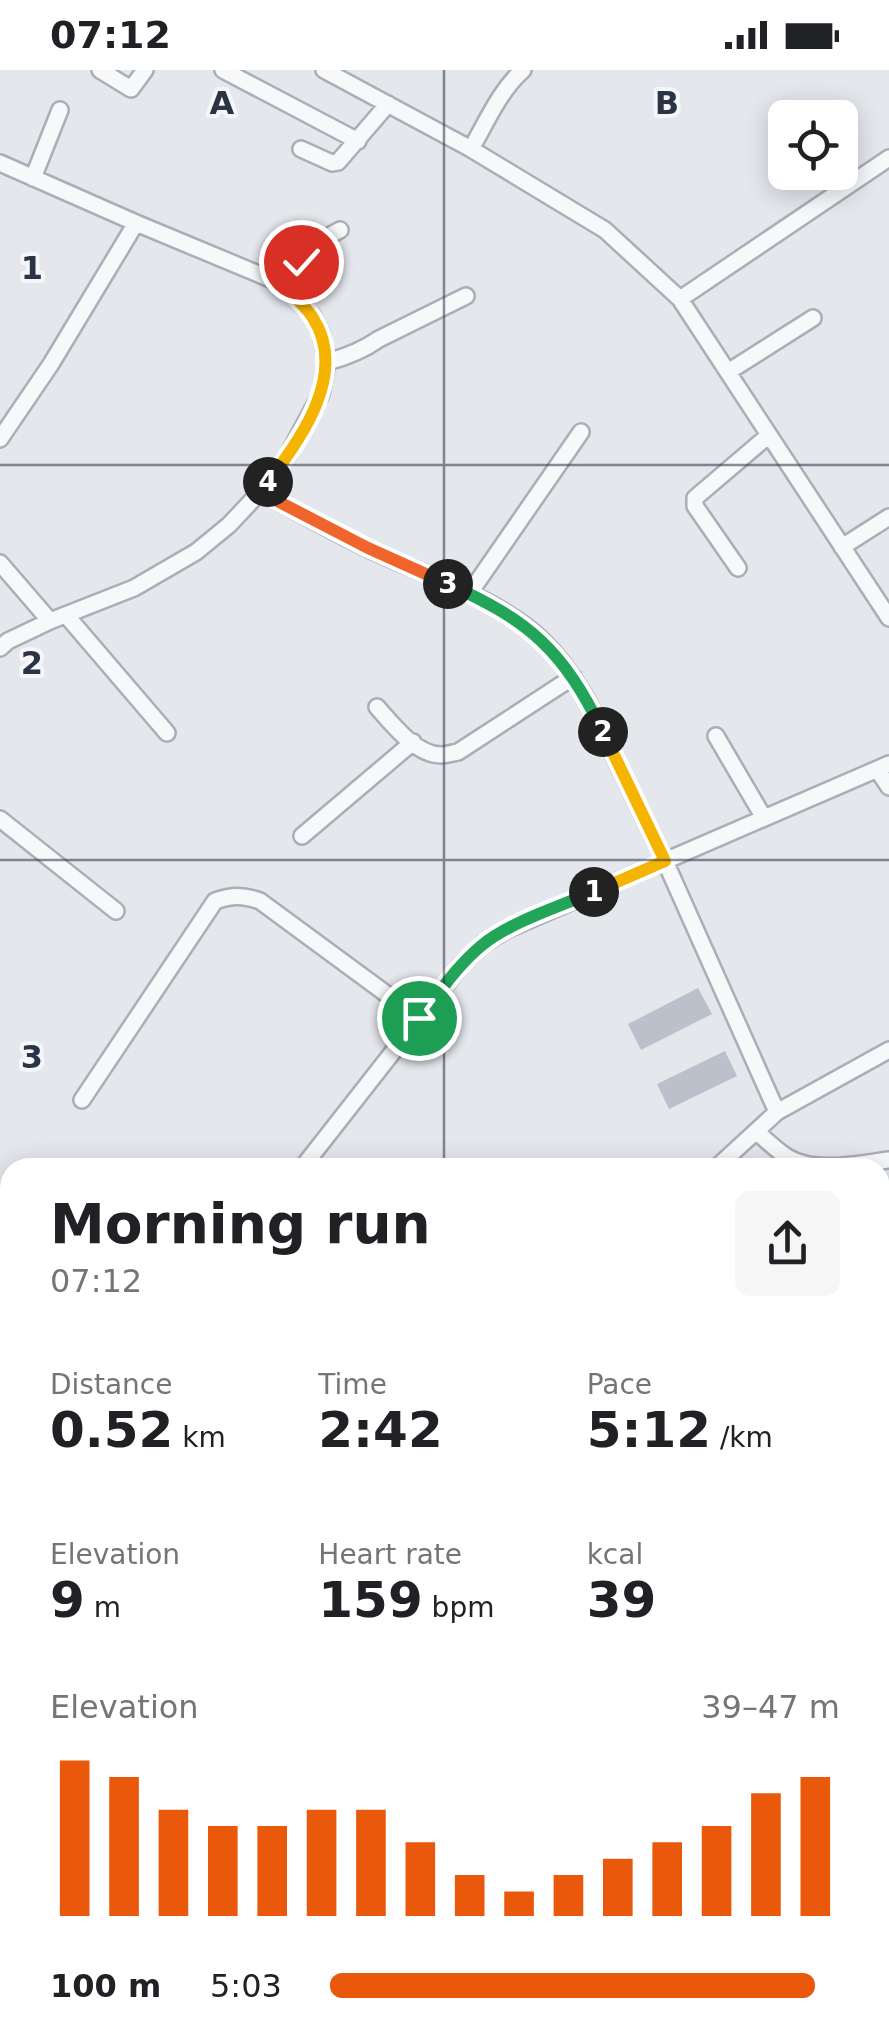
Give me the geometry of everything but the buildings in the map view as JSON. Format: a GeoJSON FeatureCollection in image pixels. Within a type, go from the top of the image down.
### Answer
{"type":"FeatureCollection","features":[{"type":"Feature","properties":{"kind":"street"},"geometry":{"type":"LineString","coordinates":[[100,70],[131,89],[145,70]]}},
{"type":"Feature","properties":{"kind":"street"},"geometry":{"type":"LineString","coordinates":[[223,70],[358,140]]}},
{"type":"Feature","properties":{"kind":"street"},"geometry":{"type":"LineString","coordinates":[[324,70],[471,149],[605,230],[680,299],[889,618]]}},
{"type":"Feature","properties":{"kind":"street"},"geometry":{"type":"LineString","coordinates":[[471,149],[490,114],[523,70]]}},
{"type":"Feature","properties":{"kind":"street"},"geometry":{"type":"LineString","coordinates":[[301,149],[338,162],[388,104]]}},
{"type":"Feature","properties":{"kind":"street"},"geometry":{"type":"LineString","coordinates":[[33,178],[60,110]]}},
{"type":"Feature","properties":{"kind":"street"},"geometry":{"type":"LineString","coordinates":[[680,299],[889,158]]}},
{"type":"Feature","properties":{"kind":"street"},"geometry":{"type":"LineString","coordinates":[[0,163],[280,283],[312,316],[327,362],[321,394],[288,455],[229,525],[196,552],[134,588],[58,618],[0,648]]}},
{"type":"Feature","properties":{"kind":"street"},"geometry":{"type":"LineString","coordinates":[[0,439],[136,223]]}},
{"type":"Feature","properties":{"kind":"street"},"geometry":{"type":"LineString","coordinates":[[280,283],[325,238],[340,230]]}},
{"type":"Feature","properties":{"kind":"street"},"geometry":{"type":"LineString","coordinates":[[327,362],[350,356],[466,296]]}},
{"type":"Feature","properties":{"kind":"street"},"geometry":{"type":"LineString","coordinates":[[728,372],[813,318]]}},
{"type":"Feature","properties":{"kind":"street"},"geometry":{"type":"LineString","coordinates":[[469,594],[582,432]]}},
{"type":"Feature","properties":{"kind":"street"},"geometry":{"type":"LineString","coordinates":[[738,568],[695,506],[695,498],[769,435]]}},
{"type":"Feature","properties":{"kind":"street"},"geometry":{"type":"LineString","coordinates":[[260,492],[469,594],[523,624],[548,645],[588,702],[665,861],[777,1112]]}},
{"type":"Feature","properties":{"kind":"street"},"geometry":{"type":"LineString","coordinates":[[842,546],[889,517]]}},
{"type":"Feature","properties":{"kind":"street"},"geometry":{"type":"LineString","coordinates":[[0,562],[167,733]]}},
{"type":"Feature","properties":{"kind":"street"},"geometry":{"type":"LineString","coordinates":[[377,708],[422,750],[439,756],[458,752],[573,678]]}},
{"type":"Feature","properties":{"kind":"street"},"geometry":{"type":"LineString","coordinates":[[716,736],[764,818]]}},
{"type":"Feature","properties":{"kind":"street"},"geometry":{"type":"LineString","coordinates":[[302,836],[412,742]]}},
{"type":"Feature","properties":{"kind":"street"},"geometry":{"type":"LineString","coordinates":[[310,1158],[461,965],[483,944],[508,929],[883,767],[889,786]]}},
{"type":"Feature","properties":{"kind":"street"},"geometry":{"type":"LineString","coordinates":[[0,819],[116,910]]}},
{"type":"Feature","properties":{"kind":"street"},"geometry":{"type":"LineString","coordinates":[[82,1100],[215,901],[231,896],[260,901],[419,1018]]}},
{"type":"Feature","properties":{"kind":"street"},"geometry":{"type":"LineString","coordinates":[[727,1158],[777,1112],[889,1050]]}},
{"type":"Feature","properties":{"kind":"street"},"geometry":{"type":"LineString","coordinates":[[756,1132],[788,1158]]}},
{"type":"Feature","properties":{"kind":"route"},"geometry":{"type":"LineString","coordinates":[[301,262],[280,283],[312,316],[321,334],[326,376],[321,394],[288,455],[260,492],[469,594],[523,624],[548,645],[588,702],[665,861],[508,929],[483,944],[419,1018]]}}]}
